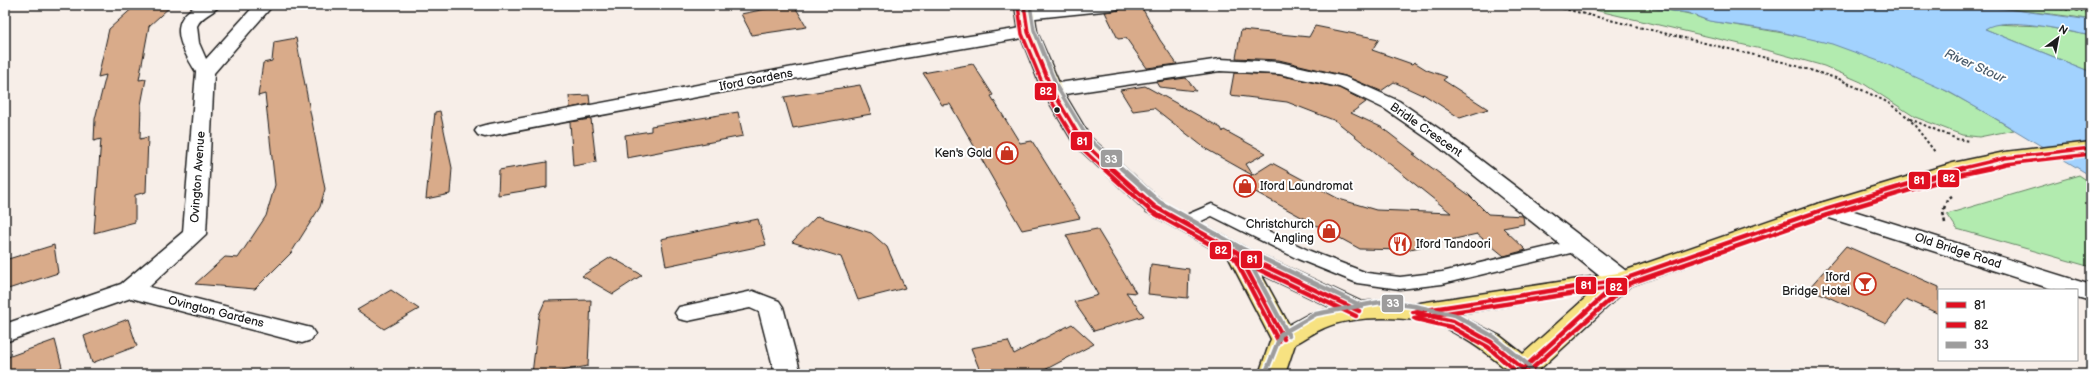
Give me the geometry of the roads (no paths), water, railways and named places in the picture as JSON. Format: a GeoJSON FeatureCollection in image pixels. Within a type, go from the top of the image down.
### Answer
{"type":"FeatureCollection","features":[{"type":"Feature","properties":{"kind":"main road"},"geometry":{"type":"LineString","coordinates":[[1025,9],[1028,32],[1052,90],[1082,141],[1155,207],[1238,253],[1359,311]]}},
{"type":"Feature","properties":{"kind":"main road"},"geometry":{"type":"LineString","coordinates":[[1414,312],[1621,280],[1825,209],[1961,168],[2004,158],[2091,148]]}},
{"type":"Feature","properties":{"kind":"main road"},"geometry":{"type":"LineString","coordinates":[[1238,253],[1273,361],[1318,320],[1380,308],[1414,312],[1453,321],[1491,342],[1525,371],[1621,280]]}},
{"type":"Feature","properties":{"kind":"street"},"geometry":{"type":"LineString","coordinates":[[211,5],[192,16],[187,24],[190,48],[204,72],[267,6]]}},
{"type":"Feature","properties":{"kind":"street"},"geometry":{"type":"LineString","coordinates":[[1025,9],[1113,5]]}},
{"type":"Feature","properties":{"kind":"street","name":"Iford Gardens"},"geometry":{"type":"LineString","coordinates":[[484,131],[905,52],[1028,32]]}},
{"type":"Feature","properties":{"kind":"street","name":"Bridle Crescent"},"geometry":{"type":"LineString","coordinates":[[1052,90],[1220,66],[1279,68],[1345,83],[1398,110],[1441,139],[1621,280]]}},
{"type":"Feature","properties":{"kind":"street","name":"Ovington Avenue"},"geometry":{"type":"LineString","coordinates":[[5,333],[130,290],[194,234],[204,72]]}},
{"type":"Feature","properties":{"kind":"street","name":"Old Bridge Road"},"geometry":{"type":"LineString","coordinates":[[1825,209],[2091,293]]}},
{"type":"Feature","properties":{"kind":"street","name":"Ovington Gardens"},"geometry":{"type":"LineString","coordinates":[[130,290],[302,334]]}},
{"type":"Feature","properties":{"kind":"street"},"geometry":{"type":"LineString","coordinates":[[688,313],[753,300],[770,307],[788,374]]}},
{"type":"Feature","properties":{"kind":"lane"},"geometry":{"type":"LineString","coordinates":[[1184,223],[1212,209],[1317,260],[1364,279],[1400,283],[1442,278],[1577,246]]}},
{"type":"Feature","properties":{"kind":"water","name":"River Stour"},"geometry":{"type":"Polygon","coordinates":[[[1631,5],[1976,5],[2091,20],[2091,36],[2036,25],[2006,23],[1994,25],[1985,29],[2091,72],[2091,176],[1949,92],[1884,63],[1832,44],[1777,31],[1709,21],[1688,13],[1631,5]]]}},
{"type":"Feature","properties":{"kind":"place","name":"Ken's Gold"},"geometry":{"type":"Point","coordinates":[1007,153]}},
{"type":"Feature","properties":{"kind":"place","name":"Iford Laundromat"},"geometry":{"type":"Point","coordinates":[1245,186]}},
{"type":"Feature","properties":{"kind":"place","name":"Christchurch Angling"},"geometry":{"type":"Point","coordinates":[1329,231]}},
{"type":"Feature","properties":{"kind":"place","name":"Iford Tandoori"},"geometry":{"type":"Point","coordinates":[1400,244]}},
{"type":"Feature","properties":{"kind":"place","name":"Iford Bridge Hotel"},"geometry":{"type":"Point","coordinates":[1865,284]}}]}
